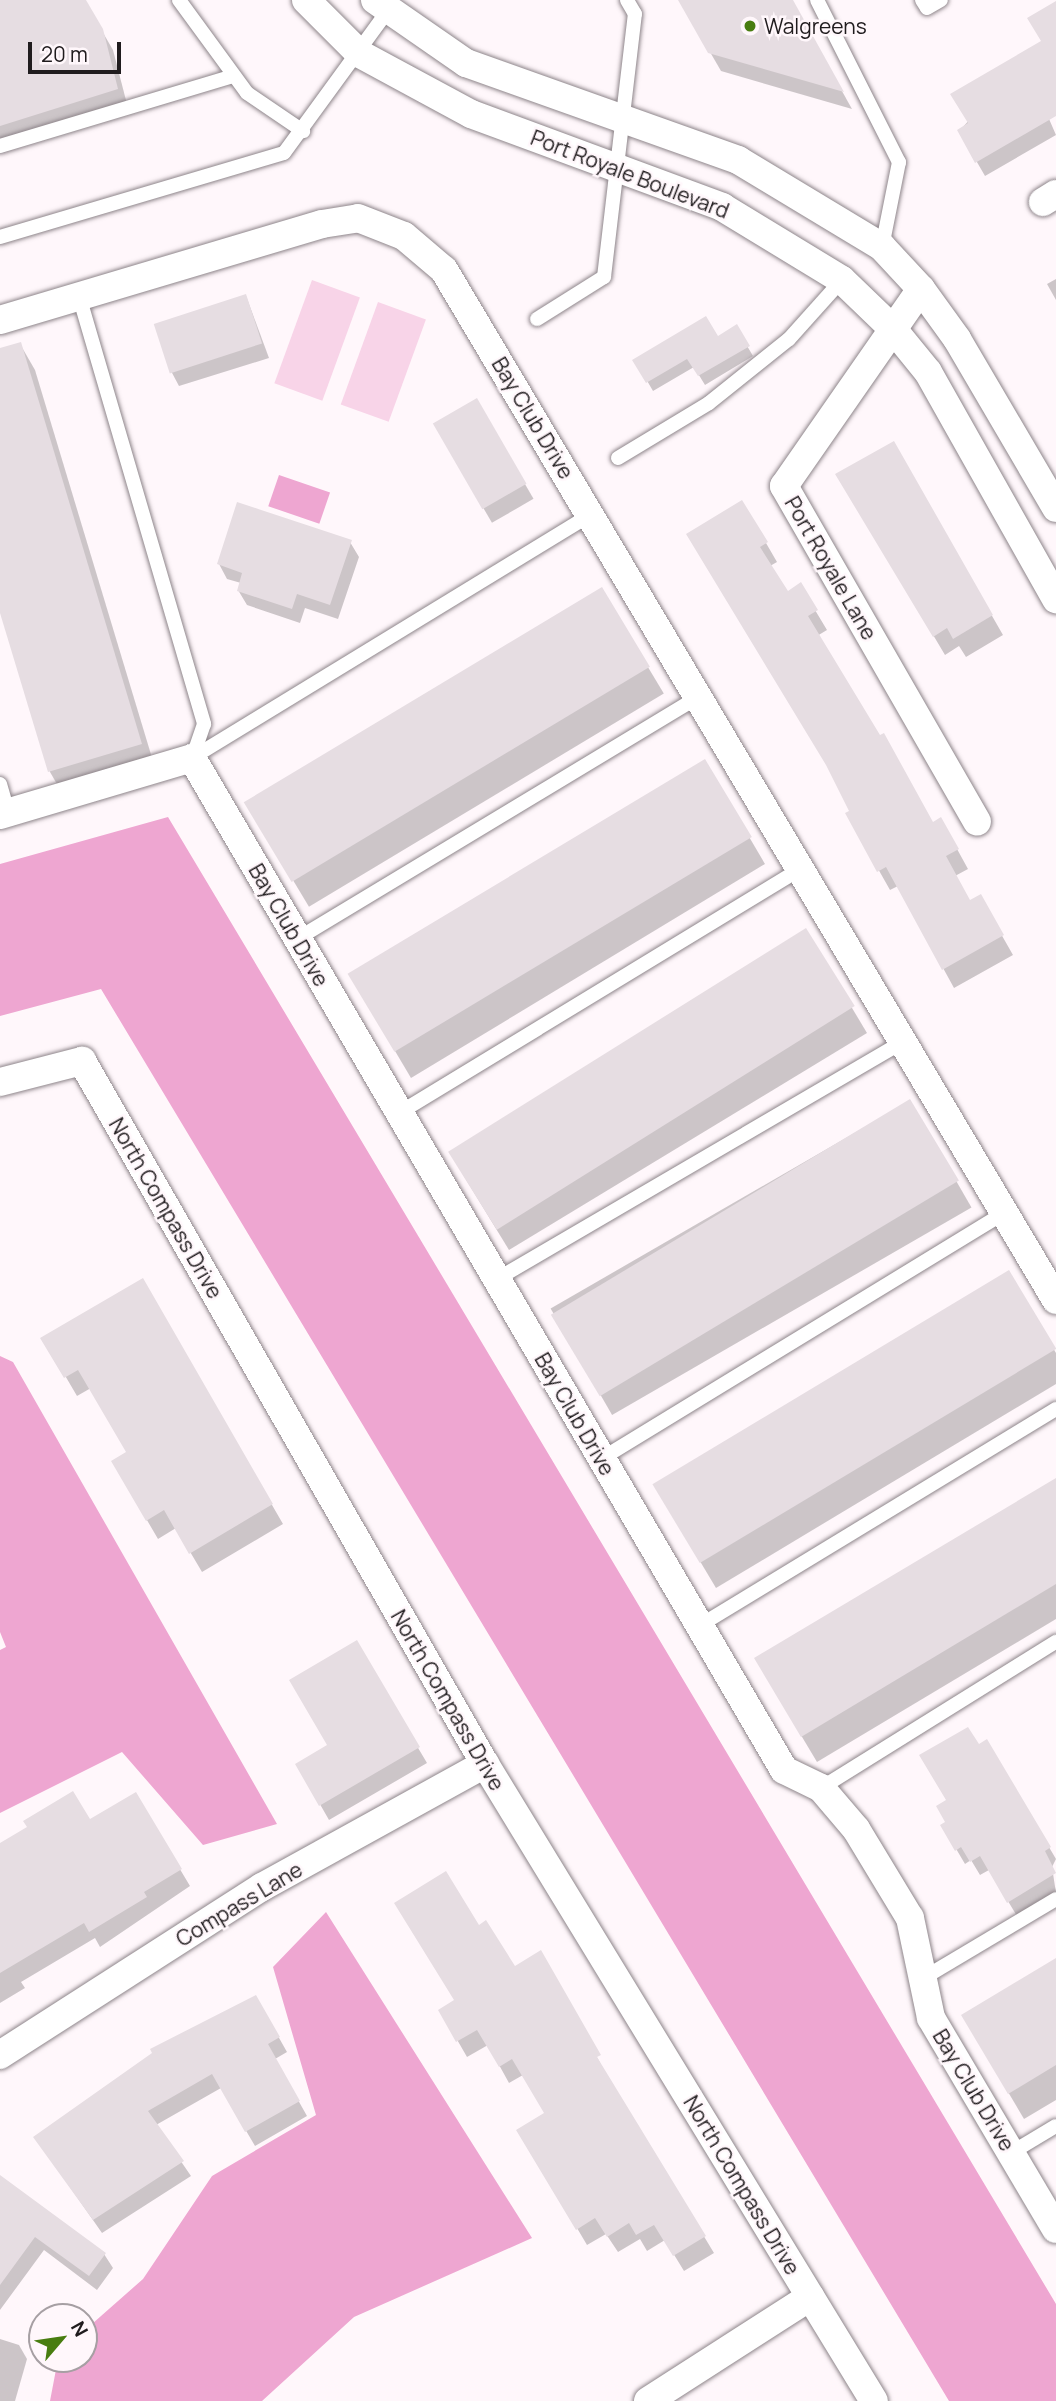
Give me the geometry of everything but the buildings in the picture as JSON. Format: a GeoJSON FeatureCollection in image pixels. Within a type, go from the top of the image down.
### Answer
{"type":"FeatureCollection","features":[{"type":"Feature","properties":{"kind":"street","name":"Port Royale Boulevard"},"geometry":{"type":"LineString","coordinates":[[306,0],[360,54],[471,114],[722,207],[842,280],[893,329],[928,372],[1056,599]]}},
{"type":"Feature","properties":{"kind":"street","name":"Port Royale Boulevard"},"geometry":{"type":"LineString","coordinates":[[381,6],[466,63],[738,160],[882,247],[922,289],[957,339],[1056,508]]}},
{"type":"Feature","properties":{"kind":"street","name":"Bay Club Drive"},"geometry":{"type":"LineString","coordinates":[[0,320],[322,224],[358,218],[404,236],[444,270],[1056,1300]]}},
{"type":"Feature","properties":{"kind":"street","name":"Port Royale Lane"},"geometry":{"type":"LineString","coordinates":[[922,289],[784,486],[977,821]]}},
{"type":"Feature","properties":{"kind":"street","name":"Bay Club Drive"},"geometry":{"type":"LineString","coordinates":[[192,758],[784,1770],[821,1788],[856,1829],[910,1918],[931,2018],[1056,2229]]}},
{"type":"Feature","properties":{"kind":"street"},"geometry":{"type":"LineString","coordinates":[[4,813],[192,758]]}},
{"type":"Feature","properties":{"kind":"street","name":"North Compass Drive"},"geometry":{"type":"LineString","coordinates":[[0,1082],[82,1061],[485,1764],[874,2401]]}},
{"type":"Feature","properties":{"kind":"street","name":"Compass Lane"},"geometry":{"type":"LineString","coordinates":[[0,2055],[262,1887],[485,1764]]}},
{"type":"Feature","properties":{"kind":"street"},"geometry":{"type":"LineString","coordinates":[[648,2401],[810,2297]]}},
{"type":"Feature","properties":{"kind":"lane"},"geometry":{"type":"LineString","coordinates":[[179,0],[247,93],[303,131]]}},
{"type":"Feature","properties":{"kind":"lane"},"geometry":{"type":"LineString","coordinates":[[537,319],[604,277],[610,252],[615,167],[635,14],[627,0]]}},
{"type":"Feature","properties":{"kind":"lane"},"geometry":{"type":"LineString","coordinates":[[817,0],[899,162],[882,247]]}},
{"type":"Feature","properties":{"kind":"lane"},"geometry":{"type":"LineString","coordinates":[[922,0],[927,8],[941,0]]}},
{"type":"Feature","properties":{"kind":"lane"},"geometry":{"type":"LineString","coordinates":[[0,237],[284,153],[360,54],[381,6]]}},
{"type":"Feature","properties":{"kind":"lane"},"geometry":{"type":"LineString","coordinates":[[0,146],[234,76]]}},
{"type":"Feature","properties":{"kind":"lane"},"geometry":{"type":"LineString","coordinates":[[618,458],[709,403],[789,339],[842,280]]}},
{"type":"Feature","properties":{"kind":"lane"},"geometry":{"type":"LineString","coordinates":[[79,296],[204,724],[192,758]]}},
{"type":"Feature","properties":{"kind":"lane"},"geometry":{"type":"LineString","coordinates":[[192,758],[590,515]]}},
{"type":"Feature","properties":{"kind":"lane"},"geometry":{"type":"LineString","coordinates":[[297,939],[698,697]]}},
{"type":"Feature","properties":{"kind":"lane"},"geometry":{"type":"LineString","coordinates":[[0,784],[4,813]]}},
{"type":"Feature","properties":{"kind":"lane"},"geometry":{"type":"LineString","coordinates":[[399,1113],[801,869]]}},
{"type":"Feature","properties":{"kind":"lane"},"geometry":{"type":"LineString","coordinates":[[497,1279],[904,1042]]}},
{"type":"Feature","properties":{"kind":"lane"},"geometry":{"type":"LineString","coordinates":[[601,1459],[1004,1213]]}},
{"type":"Feature","properties":{"kind":"lane"},"geometry":{"type":"LineString","coordinates":[[699,1626],[1056,1409]]}},
{"type":"Feature","properties":{"kind":"lane"},"geometry":{"type":"LineString","coordinates":[[821,1788],[1056,1642]]}},
{"type":"Feature","properties":{"kind":"lane"},"geometry":{"type":"LineString","coordinates":[[922,1979],[1056,1899]]}},
{"type":"Feature","properties":{"kind":"lane"},"geometry":{"type":"LineString","coordinates":[[1011,2153],[1056,2126]]}},
{"type":"Feature","properties":{"kind":"shaded area"},"geometry":{"type":"Polygon","coordinates":[[[312,280],[360,297],[322,401],[274,383],[312,280]]]}},
{"type":"Feature","properties":{"kind":"shaded area"},"geometry":{"type":"Polygon","coordinates":[[[378,302],[426,319],[389,422],[341,404],[378,302]]]}},
{"type":"Feature","properties":{"kind":"shaded area"},"geometry":{"type":"Polygon","coordinates":[[[279,475],[330,493],[319,524],[268,506],[279,475]]]}},
{"type":"Feature","properties":{"kind":"shaded area"},"geometry":{"type":"Polygon","coordinates":[[[168,817],[1056,2304],[1056,2401],[949,2401],[101,989],[0,1016],[0,864],[168,817]]]}},
{"type":"Feature","properties":{"kind":"shaded area"},"geometry":{"type":"Polygon","coordinates":[[[0,1356],[13,1362],[277,1824],[203,1845],[122,1752],[0,1813],[0,1650],[6,1647],[0,1632],[0,1356]]]}},
{"type":"Feature","properties":{"kind":"shaded area"},"geometry":{"type":"Polygon","coordinates":[[[326,1912],[532,2238],[354,2317],[262,2401],[50,2401],[55,2373],[98,2373],[98,2319],[143,2279],[212,2176],[316,2115],[273,1967],[326,1912]]]}},
{"type":"Feature","properties":{"kind":"place","name":"Walgreens"},"geometry":{"type":"Point","coordinates":[750,26]}}]}
